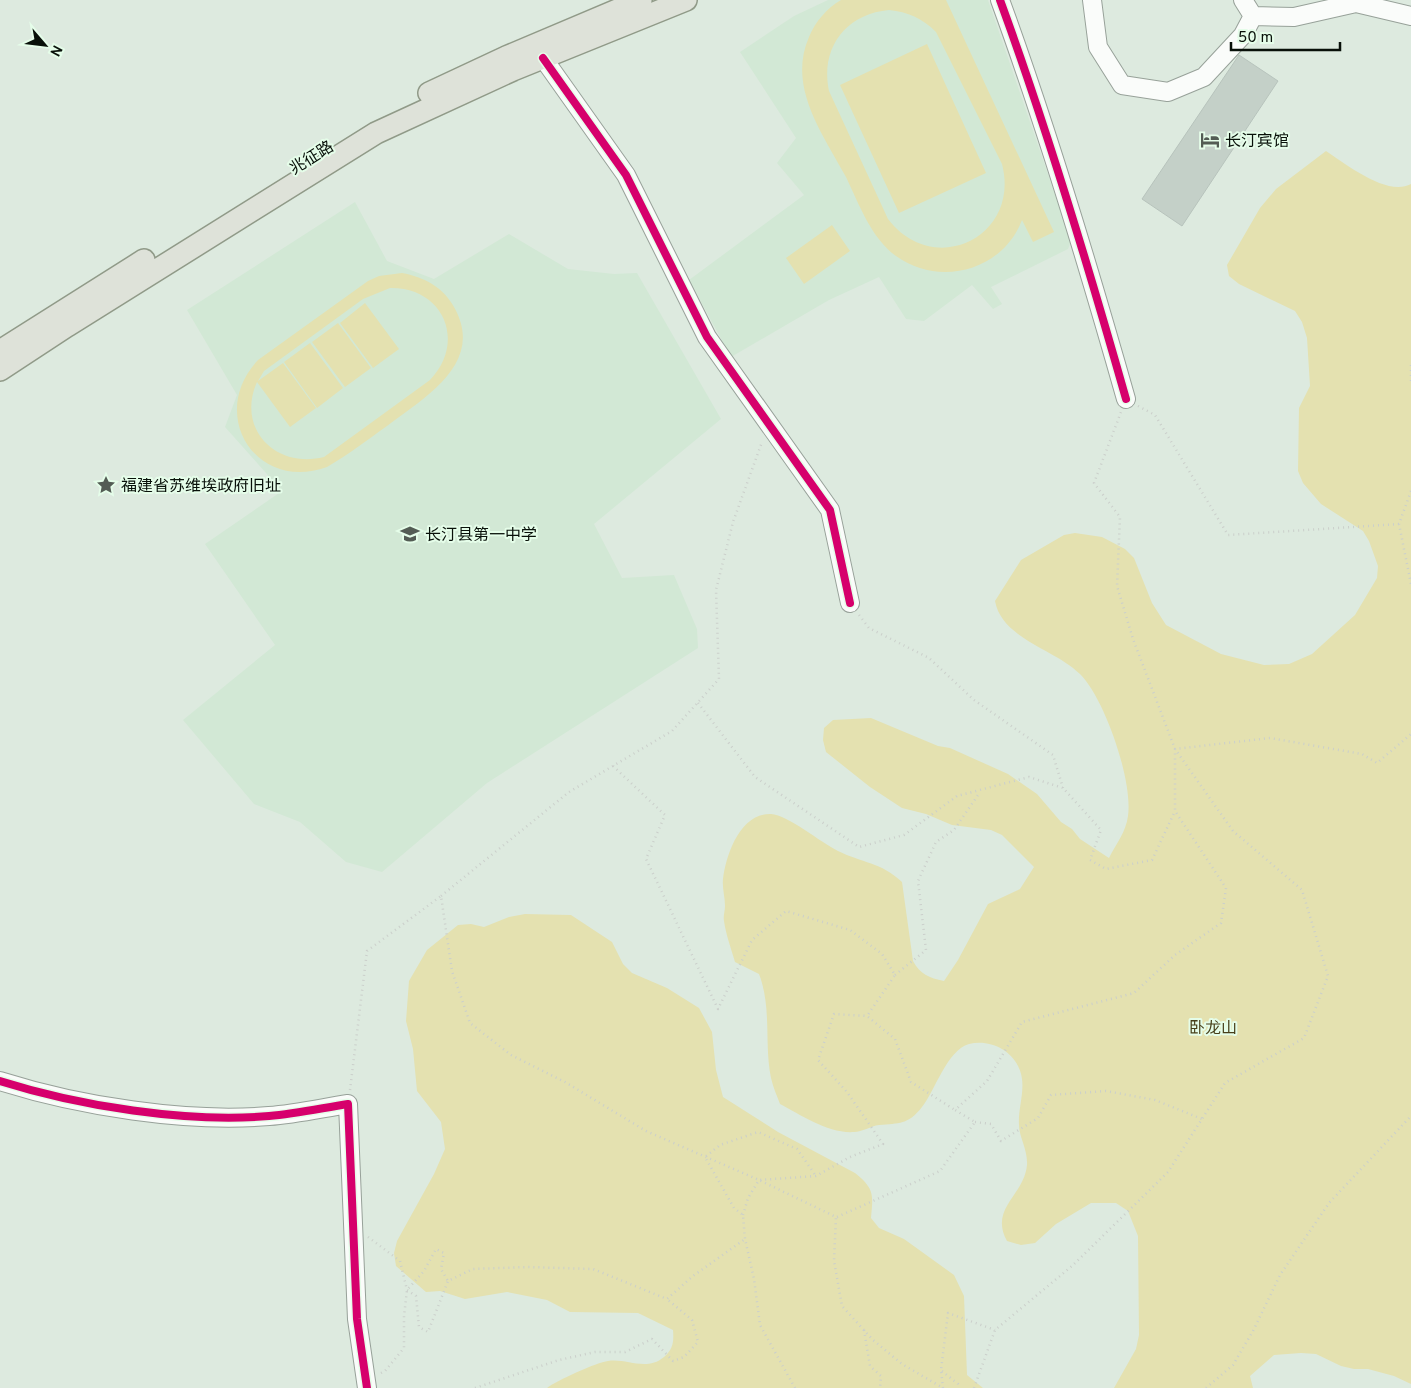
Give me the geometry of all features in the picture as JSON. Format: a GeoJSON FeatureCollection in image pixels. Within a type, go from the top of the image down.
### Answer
{"type":"FeatureCollection","features":[{"type":"Feature","properties":{"kind":"main road","name":"兆征路"},"geometry":{"type":"LineString","coordinates":[[0,351],[368,121],[506,57],[641,0]]}},
{"type":"Feature","properties":{"kind":"main road"},"geometry":{"type":"LineString","coordinates":[[0,370],[376,133],[543,58],[686,0]]}},
{"type":"Feature","properties":{"kind":"street"},"geometry":{"type":"LineString","coordinates":[[1000,0],[1032,88],[1083,247],[1126,399]]}},
{"type":"Feature","properties":{"kind":"street"},"geometry":{"type":"LineString","coordinates":[[1092,0],[1098,47],[1122,85],[1168,92],[1204,77],[1243,35],[1253,16]]}},
{"type":"Feature","properties":{"kind":"street"},"geometry":{"type":"LineString","coordinates":[[1243,0],[1253,16]]}},
{"type":"Feature","properties":{"kind":"street"},"geometry":{"type":"LineString","coordinates":[[1253,16],[1294,17],[1356,3],[1411,16]]}},
{"type":"Feature","properties":{"kind":"street"},"geometry":{"type":"LineString","coordinates":[[543,58],[626,175],[707,337],[830,510],[850,604]]}},
{"type":"Feature","properties":{"kind":"street"},"geometry":{"type":"LineString","coordinates":[[0,1081],[30,1090],[119,1108],[226,1118],[271,1116],[348,1104],[357,1319],[367,1384]]}},
{"type":"Feature","properties":{"kind":"path"},"geometry":{"type":"LineString","coordinates":[[1411,365],[1411,382]]}},
{"type":"Feature","properties":{"kind":"path"},"geometry":{"type":"LineString","coordinates":[[974,1388],[995,1330],[1072,1266],[1168,1172],[1225,1083],[1304,1038],[1328,976],[1302,890],[1233,832],[1175,749],[1133,639],[1117,586],[1120,517],[1094,482],[1126,399],[1155,415],[1228,535],[1399,524]]}},
{"type":"Feature","properties":{"kind":"path"},"geometry":{"type":"LineString","coordinates":[[348,1104],[366,951],[441,896],[569,792],[672,732],[719,679],[716,590],[733,522],[769,424]]}},
{"type":"Feature","properties":{"kind":"path"},"geometry":{"type":"LineString","coordinates":[[1411,492],[1399,524],[1411,584]]}},
{"type":"Feature","properties":{"kind":"path"},"geometry":{"type":"LineString","coordinates":[[850,604],[869,628],[929,658],[974,700],[1053,755],[1064,788],[1101,830],[1090,860],[1106,869],[1152,860],[1175,811],[1175,749]]}},
{"type":"Feature","properties":{"kind":"path"},"geometry":{"type":"LineString","coordinates":[[698,703],[755,778],[859,847],[904,835],[956,796],[1029,777],[1064,788]]}},
{"type":"Feature","properties":{"kind":"path"},"geometry":{"type":"LineString","coordinates":[[1175,749],[1270,738],[1362,754],[1377,763],[1411,734]]}},
{"type":"Feature","properties":{"kind":"path"},"geometry":{"type":"LineString","coordinates":[[613,766],[665,815],[646,858],[718,1009],[752,940],[786,910],[850,930],[882,954],[895,975]]}},
{"type":"Feature","properties":{"kind":"path"},"geometry":{"type":"LineString","coordinates":[[867,1016],[895,975],[926,950],[918,882],[936,842],[954,830],[981,790]]}},
{"type":"Feature","properties":{"kind":"path"},"geometry":{"type":"LineString","coordinates":[[956,1110],[987,1081],[1022,1022],[1134,993],[1175,955],[1222,922],[1226,888],[1175,811]]}},
{"type":"Feature","properties":{"kind":"path"},"geometry":{"type":"LineString","coordinates":[[441,896],[452,971],[470,1023],[511,1055],[565,1082],[646,1131],[759,1180],[836,1217],[940,1171],[975,1122]]}},
{"type":"Feature","properties":{"kind":"path"},"geometry":{"type":"LineString","coordinates":[[759,1180],[816,1176],[850,1157],[883,1144],[847,1092],[818,1060],[834,1014],[867,1016],[895,1040],[910,1082],[975,1122],[991,1124],[1001,1141],[1038,1118],[1051,1095],[1106,1091],[1155,1100],[1202,1119]]}},
{"type":"Feature","properties":{"kind":"path"},"geometry":{"type":"LineString","coordinates":[[1206,1388],[1232,1364],[1253,1331],[1280,1275],[1329,1202],[1411,1116]]}},
{"type":"Feature","properties":{"kind":"path"},"geometry":{"type":"LineString","coordinates":[[705,1157],[720,1144],[758,1132],[797,1149],[816,1176]]}},
{"type":"Feature","properties":{"kind":"path"},"geometry":{"type":"LineString","coordinates":[[705,1157],[734,1208],[743,1214]]}},
{"type":"Feature","properties":{"kind":"path"},"geometry":{"type":"LineString","coordinates":[[759,1180],[748,1198],[743,1214],[745,1239],[754,1279],[760,1325],[795,1388]]}},
{"type":"Feature","properties":{"kind":"path"},"geometry":{"type":"LineString","coordinates":[[836,1217],[834,1262],[842,1306],[864,1330],[902,1364],[943,1388]]}},
{"type":"Feature","properties":{"kind":"path"},"geometry":{"type":"LineString","coordinates":[[353,1226],[400,1261],[402,1277],[407,1290],[404,1316],[404,1348],[385,1371],[367,1384]]}},
{"type":"Feature","properties":{"kind":"path"},"geometry":{"type":"LineString","coordinates":[[667,1299],[693,1276],[745,1239]]}},
{"type":"Feature","properties":{"kind":"path"},"geometry":{"type":"LineString","coordinates":[[407,1290],[424,1271],[436,1249],[444,1253],[441,1269],[448,1281]]}},
{"type":"Feature","properties":{"kind":"path"},"geometry":{"type":"LineString","coordinates":[[407,1290],[416,1296],[419,1327],[428,1332],[448,1281],[472,1269],[528,1267],[593,1269],[667,1299],[692,1320],[698,1342],[684,1357],[673,1361],[652,1339],[625,1352],[595,1352],[559,1360],[475,1388]]}},
{"type":"Feature","properties":{"kind":"path"},"geometry":{"type":"LineString","coordinates":[[943,1388],[941,1370],[948,1312],[995,1330]]}},
{"type":"Feature","properties":{"kind":"path"},"geometry":{"type":"LineString","coordinates":[[864,1330],[870,1366],[881,1376],[880,1388]]}},
{"type":"Feature","properties":{"kind":"path"},"geometry":{"type":"LineString","coordinates":[[941,1370],[958,1384],[959,1388]]}},
{"type":"Feature","properties":{"kind":"shaded area"},"geometry":{"type":"Polygon","coordinates":[[[828,0],[988,0],[1071,241],[1068,249],[991,287],[1002,304],[993,309],[972,285],[924,321],[906,319],[879,277],[829,300],[731,357],[689,280],[804,195],[777,163],[796,138],[740,52],[794,16],[828,0]]]}},
{"type":"Feature","properties":{"kind":"shaded area","name":"长汀县第一中学"},"geometry":{"type":"Polygon","coordinates":[[[355,202],[387,261],[434,279],[509,234],[568,269],[614,274],[637,273],[721,419],[594,524],[622,578],[674,575],[697,629],[698,648],[487,783],[382,872],[346,862],[300,822],[254,804],[183,720],[275,645],[205,544],[282,491],[225,427],[237,395],[187,310],[355,202]]]}},
{"type":"Feature","properties":{"kind":"green space"},"geometry":{"type":"Polygon","coordinates":[[[841,0],[946,0],[1054,232],[1033,242],[1022,220],[1013,237],[1000,251],[985,262],[968,269],[950,272],[932,271],[913,266],[887,249],[866,220],[846,177],[818,127],[805,92],[802,74],[803,56],[809,37],[818,21],[841,0]],[[889,10],[873,13],[860,18],[848,26],[839,36],[832,48],[828,61],[829,91],[888,219],[907,237],[928,246],[949,247],[969,241],[986,229],[999,212],[1004,190],[1002,164],[936,32],[920,19],[889,10]]]}},
{"type":"Feature","properties":{"kind":"green space"},"geometry":{"type":"Polygon","coordinates":[[[927,44],[986,173],[899,213],[840,85],[927,44]]]}},
{"type":"Feature","properties":{"kind":"green space","name":"卧龙山"},"geometry":{"type":"Polygon","coordinates":[[[1326,151],[1355,171],[1379,183],[1401,187],[1411,184],[1411,1384],[1394,1376],[1368,1369],[1354,1369],[1341,1366],[1316,1354],[1301,1353],[1274,1355],[1250,1376],[1253,1388],[1114,1388],[1136,1349],[1139,1335],[1138,1236],[1128,1211],[1116,1203],[1091,1203],[1056,1224],[1035,1243],[1021,1245],[1007,1241],[1002,1220],[1009,1202],[1025,1176],[1027,1165],[1019,1125],[1022,1079],[1016,1062],[1010,1055],[996,1046],[987,1043],[969,1044],[954,1054],[922,1107],[912,1117],[903,1122],[876,1126],[857,1132],[845,1132],[825,1127],[780,1104],[771,1078],[767,1013],[759,974],[735,962],[726,931],[723,882],[725,869],[731,848],[743,828],[751,820],[771,814],[786,819],[838,851],[887,870],[902,882],[913,961],[926,975],[944,981],[958,960],[988,904],[1020,889],[1034,867],[1002,835],[991,830],[952,825],[926,814],[902,808],[870,787],[826,752],[823,740],[824,728],[833,720],[871,718],[938,746],[950,748],[1008,774],[1037,794],[1061,822],[1072,829],[1080,839],[1109,858],[1123,833],[1128,816],[1126,783],[1122,762],[1099,702],[1080,674],[1057,657],[1018,634],[1000,614],[995,601],[1021,560],[1064,535],[1075,533],[1102,537],[1125,549],[1134,558],[1152,603],[1166,625],[1221,654],[1264,665],[1289,664],[1312,654],[1355,615],[1377,578],[1378,566],[1369,541],[1363,531],[1321,504],[1303,483],[1298,471],[1299,408],[1310,386],[1307,338],[1302,322],[1295,311],[1239,284],[1229,276],[1227,265],[1260,208],[1276,189],[1326,151]]]}},
{"type":"Feature","properties":{"kind":"green space"},"geometry":{"type":"Polygon","coordinates":[[[832,225],[850,251],[804,284],[786,258],[832,225]]]}},
{"type":"Feature","properties":{"kind":"green space"},"geometry":{"type":"Polygon","coordinates":[[[402,273],[418,277],[439,289],[450,300],[462,327],[462,345],[457,362],[433,391],[327,467],[302,472],[279,469],[261,459],[247,443],[239,424],[237,403],[243,381],[258,360],[368,281],[379,276],[402,273]],[[390,288],[363,299],[264,371],[258,381],[283,363],[316,408],[290,427],[257,382],[252,399],[252,415],[256,430],[265,442],[276,451],[290,457],[306,459],[324,457],[430,380],[441,365],[447,349],[448,333],[444,319],[436,306],[424,296],[408,290],[390,288]]]}},
{"type":"Feature","properties":{"kind":"green space"},"geometry":{"type":"Polygon","coordinates":[[[365,303],[399,349],[373,368],[340,323],[365,303]]]}},
{"type":"Feature","properties":{"kind":"green space"},"geometry":{"type":"Polygon","coordinates":[[[338,323],[371,368],[345,387],[312,342],[338,323]]]}},
{"type":"Feature","properties":{"kind":"green space"},"geometry":{"type":"Polygon","coordinates":[[[310,343],[343,388],[317,408],[284,362],[310,343]]]}},
{"type":"Feature","properties":{"kind":"green space"},"geometry":{"type":"Polygon","coordinates":[[[525,914],[571,915],[612,942],[623,964],[632,973],[667,988],[699,1008],[712,1032],[716,1070],[723,1097],[778,1132],[855,1173],[869,1188],[872,1198],[871,1218],[879,1228],[904,1239],[954,1275],[964,1296],[967,1375],[983,1388],[547,1388],[577,1372],[603,1362],[615,1361],[650,1364],[657,1361],[664,1357],[671,1348],[673,1330],[638,1313],[570,1312],[547,1300],[507,1292],[465,1299],[440,1291],[426,1292],[396,1266],[394,1253],[397,1241],[434,1174],[445,1149],[441,1122],[417,1091],[413,1049],[406,1021],[409,981],[427,950],[458,925],[471,924],[484,927],[509,917],[525,914]]]}},
{"type":"Feature","properties":{"kind":"building","name":"长汀宾馆"},"geometry":{"type":"Polygon","coordinates":[[[1239,55],[1278,81],[1182,226],[1142,199],[1239,55]]]}},
{"type":"Feature","properties":{"kind":"cycle path"},"geometry":{"type":"LineString","coordinates":[[1000,0],[1067,198],[1126,399]]}},
{"type":"Feature","properties":{"kind":"cycle path"},"geometry":{"type":"LineString","coordinates":[[543,58],[626,175],[707,337],[830,510],[850,603]]}},
{"type":"Feature","properties":{"kind":"cycle path"},"geometry":{"type":"LineString","coordinates":[[0,1081],[98,1105],[168,1115],[237,1118],[269,1116],[348,1104],[357,1319],[367,1388]]}},
{"type":"Feature","properties":{"kind":"place","name":"长汀宾馆"},"geometry":{"type":"Point","coordinates":[1210,140]}},
{"type":"Feature","properties":{"kind":"place","name":"福建省苏维埃政府旧址"},"geometry":{"type":"Point","coordinates":[106,485]}},
{"type":"Feature","properties":{"kind":"place","name":"长汀县第一中学"},"geometry":{"type":"Point","coordinates":[410,534]}}]}
